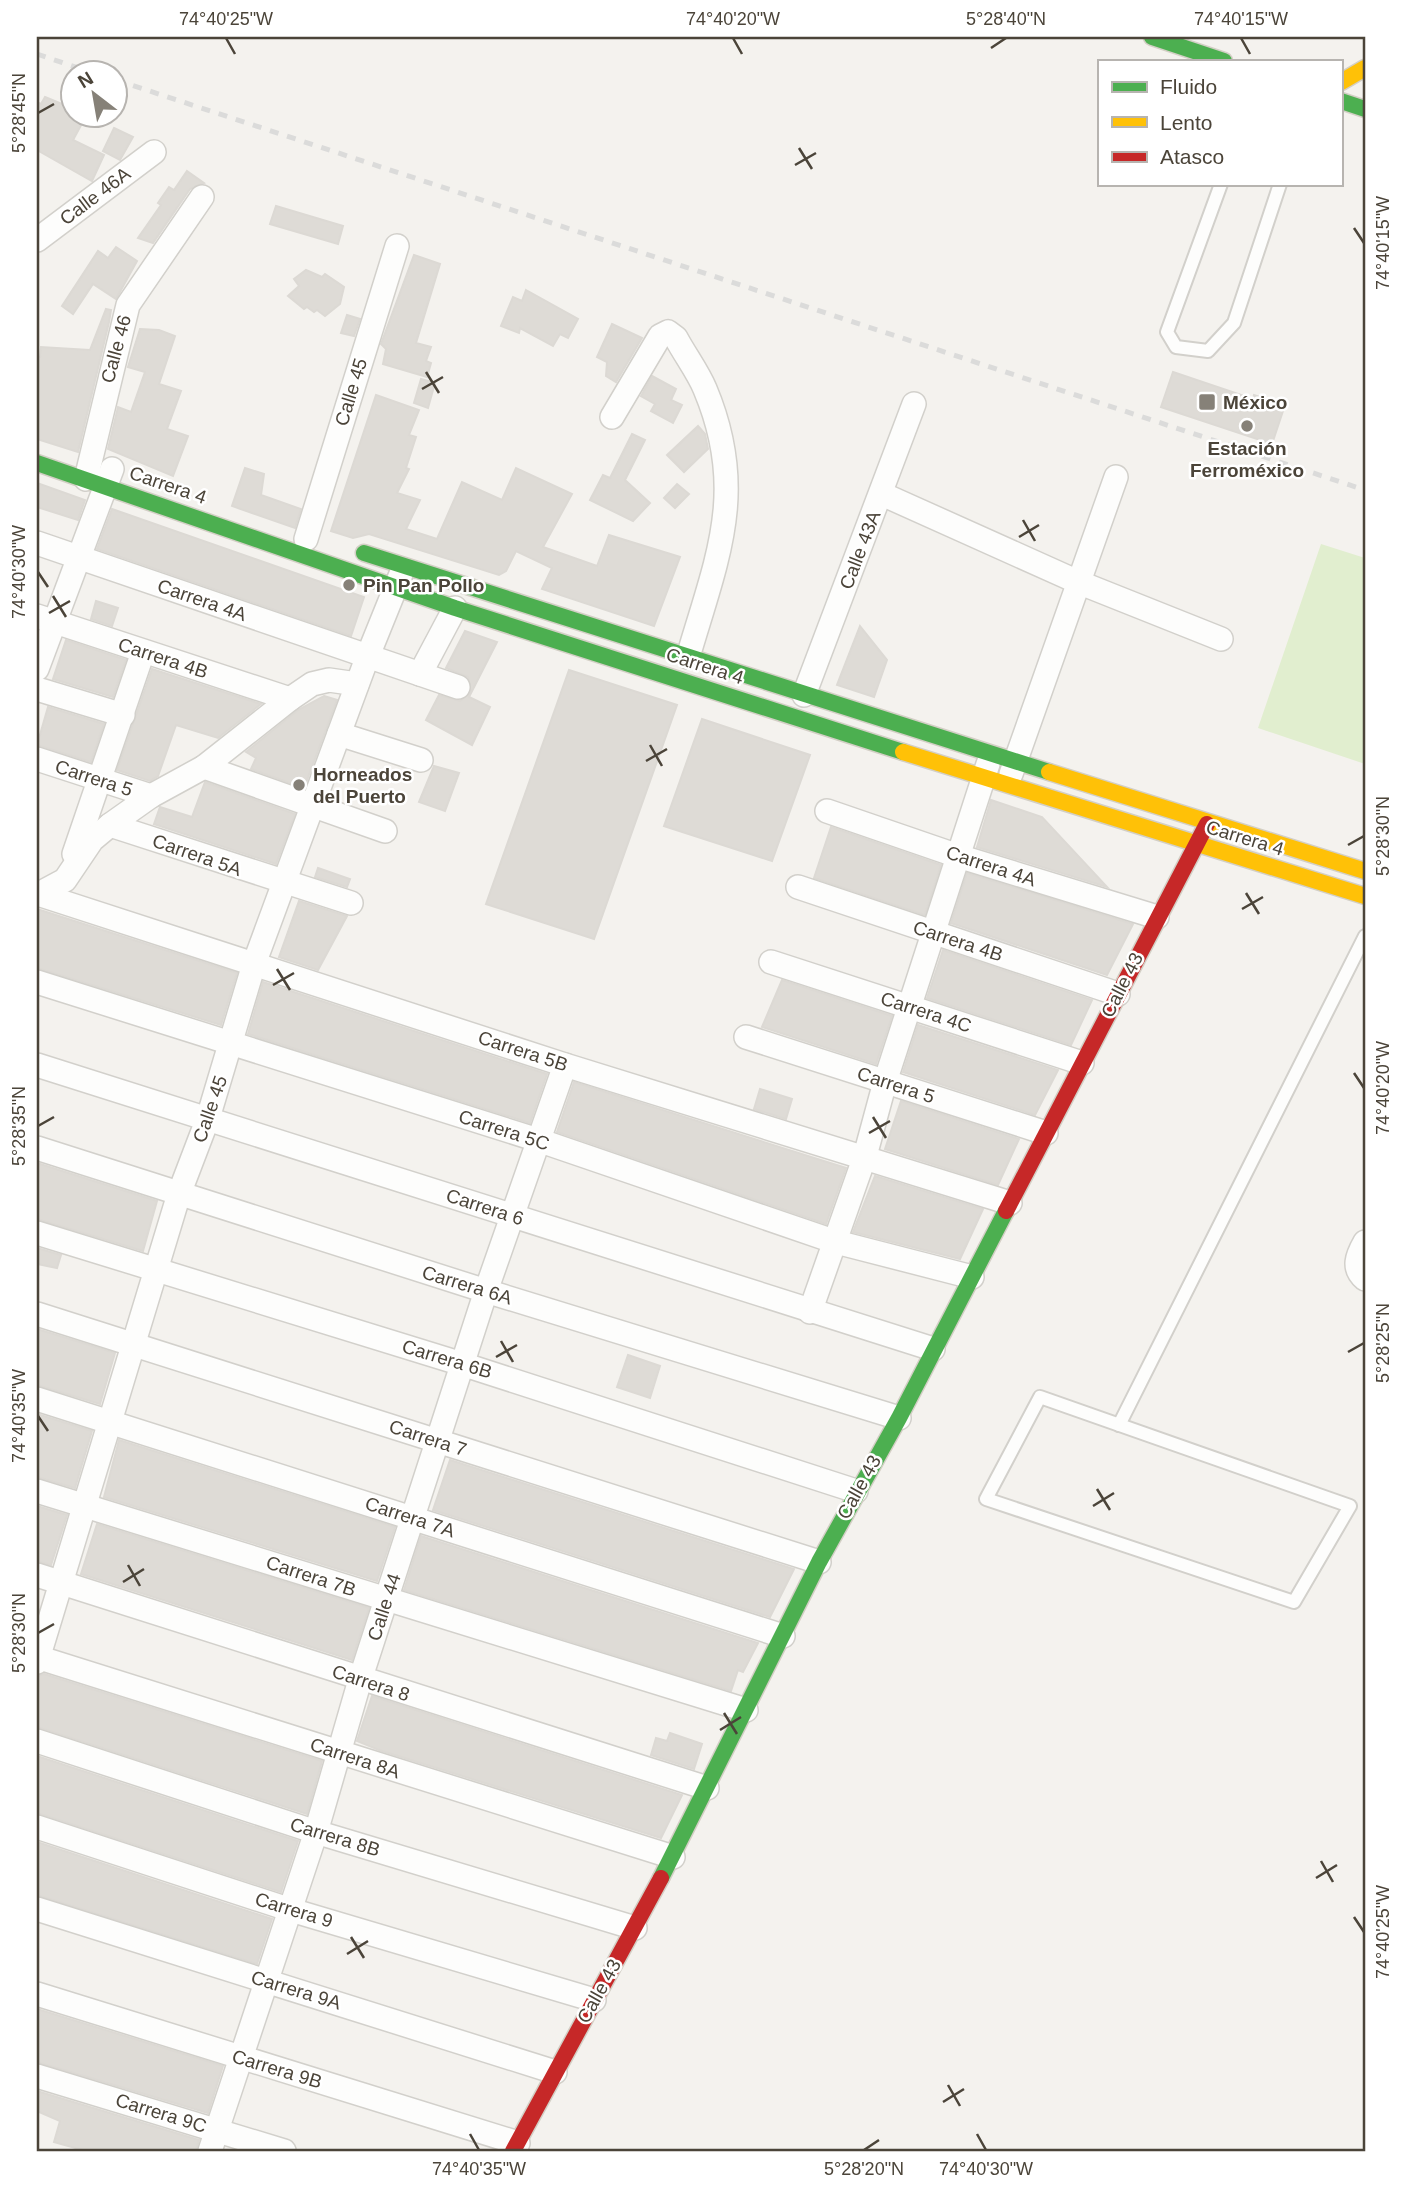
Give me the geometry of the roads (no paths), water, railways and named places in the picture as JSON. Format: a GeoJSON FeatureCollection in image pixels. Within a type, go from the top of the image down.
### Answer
{"type":"FeatureCollection","features":[{"type":"Feature","properties":{"kind":"street"},"geometry":{"type":"LineString","coordinates":[[1152,37],[1223,60]]}},
{"type":"Feature","properties":{"kind":"street"},"geometry":{"type":"LineString","coordinates":[[1216,43],[1225,60]]}},
{"type":"Feature","properties":{"kind":"street"},"geometry":{"type":"LineString","coordinates":[[1342,81],[1365,68]]}},
{"type":"Feature","properties":{"kind":"street"},"geometry":{"type":"LineString","coordinates":[[1342,101],[1365,109]]}},
{"type":"Feature","properties":{"kind":"street","name":"Calle 46A"},"geometry":{"type":"LineString","coordinates":[[37,240],[154,152]]}},
{"type":"Feature","properties":{"kind":"street","name":"Calle 46"},"geometry":{"type":"LineString","coordinates":[[37,669],[45,619],[78,556],[99,471],[128,305],[202,197]]}},
{"type":"Feature","properties":{"kind":"street","name":"Calle 45"},"geometry":{"type":"LineString","coordinates":[[312,540],[397,246]]}},
{"type":"Feature","properties":{"kind":"street"},"geometry":{"type":"LineString","coordinates":[[612,417],[660,336],[668,332],[676,338],[705,388],[723,443],[729,487],[724,536],[688,657]]}},
{"type":"Feature","properties":{"kind":"street","name":"Calle 43A"},"geometry":{"type":"LineString","coordinates":[[804,695],[914,404]]}},
{"type":"Feature","properties":{"kind":"street","name":"Carrera 4"},"geometry":{"type":"LineString","coordinates":[[37,463],[99,471],[401,575],[688,657],[1207,824],[1365,871]]}},
{"type":"Feature","properties":{"kind":"street"},"geometry":{"type":"LineString","coordinates":[[1007,783],[1116,477]]}},
{"type":"Feature","properties":{"kind":"street"},"geometry":{"type":"LineString","coordinates":[[882,494],[1078,582],[1221,639]]}},
{"type":"Feature","properties":{"kind":"street"},"geometry":{"type":"LineString","coordinates":[[280,530],[312,540]]}},
{"type":"Feature","properties":{"kind":"street","name":"Carrera 4A"},"geometry":{"type":"LineString","coordinates":[[37,543],[458,687]]}},
{"type":"Feature","properties":{"kind":"street","name":"Carrera 4"},"geometry":{"type":"LineString","coordinates":[[343,548],[401,575],[455,608],[1197,846],[1365,896]]}},
{"type":"Feature","properties":{"kind":"street","name":"Calle 45"},"geometry":{"type":"LineString","coordinates":[[37,1659],[179,1194],[208,1118],[254,964],[357,684],[401,575]]}},
{"type":"Feature","properties":{"kind":"street"},"geometry":{"type":"LineString","coordinates":[[420,674],[455,608]]}},
{"type":"Feature","properties":{"kind":"street","name":"Carrera 4B"},"geometry":{"type":"LineString","coordinates":[[45,619],[290,699]]}},
{"type":"Feature","properties":{"kind":"street"},"geometry":{"type":"LineString","coordinates":[[65,880],[143,652]]}},
{"type":"Feature","properties":{"kind":"street"},"geometry":{"type":"LineString","coordinates":[[37,895],[65,880],[92,840],[110,825],[151,796],[204,767],[312,684],[329,680],[357,684]]}},
{"type":"Feature","properties":{"kind":"street"},"geometry":{"type":"LineString","coordinates":[[37,689],[123,715]]}},
{"type":"Feature","properties":{"kind":"street"},"geometry":{"type":"LineString","coordinates":[[339,734],[421,760]]}},
{"type":"Feature","properties":{"kind":"street"},"geometry":{"type":"LineString","coordinates":[[810,1312],[864,1156],[885,1082],[991,755]]}},
{"type":"Feature","properties":{"kind":"street","name":"Carrera 5"},"geometry":{"type":"LineString","coordinates":[[37,759],[151,796]]}},
{"type":"Feature","properties":{"kind":"street"},"geometry":{"type":"LineString","coordinates":[[204,767],[384,831]]}},
{"type":"Feature","properties":{"kind":"street","name":"Carrera 4A"},"geometry":{"type":"LineString","coordinates":[[827,811],[958,856],[1157,917]]}},
{"type":"Feature","properties":{"kind":"street","name":"Calle 43"},"geometry":{"type":"LineString","coordinates":[[515,2147],[673,1857],[819,1562],[856,1491],[899,1418],[1207,824]]}},
{"type":"Feature","properties":{"kind":"street","name":"Carrera 5A"},"geometry":{"type":"LineString","coordinates":[[110,825],[285,884],[351,903]]}},
{"type":"Feature","properties":{"kind":"street","name":"Carrera 4B"},"geometry":{"type":"LineString","coordinates":[[798,887],[1118,994]]}},
{"type":"Feature","properties":{"kind":"street","name":"Carrera 5B"},"geometry":{"type":"LineString","coordinates":[[37,895],[565,1065],[1010,1203]]}},
{"type":"Feature","properties":{"kind":"street","name":"Carrera 4C"},"geometry":{"type":"LineString","coordinates":[[771,962],[1082,1063]]}},
{"type":"Feature","properties":{"kind":"street","name":"Carrera 5C"},"geometry":{"type":"LineString","coordinates":[[37,982],[538,1140],[836,1242],[972,1277]]}},
{"type":"Feature","properties":{"kind":"street","name":"Carrera 5"},"geometry":{"type":"LineString","coordinates":[[746,1037],[1046,1133]]}},
{"type":"Feature","properties":{"kind":"street","name":"Carrera 6"},"geometry":{"type":"LineString","coordinates":[[37,1065],[933,1349]]}},
{"type":"Feature","properties":{"kind":"street","name":"Calle 44"},"geometry":{"type":"LineString","coordinates":[[214,2141],[239,2057],[316,1832],[360,1680],[462,1364],[565,1065]]}},
{"type":"Feature","properties":{"kind":"street","name":"Carrera 6A"},"geometry":{"type":"LineString","coordinates":[[37,1148],[486,1291],[899,1418]]}},
{"type":"Feature","properties":{"kind":"street","name":"Carrera 6B"},"geometry":{"type":"LineString","coordinates":[[37,1233],[462,1364],[856,1491]]}},
{"type":"Feature","properties":{"kind":"street"},"geometry":{"type":"LineString","coordinates":[[1361,1274],[1356,1257],[1365,1242]]}},
{"type":"Feature","properties":{"kind":"street","name":"Carrera 7"},"geometry":{"type":"LineString","coordinates":[[37,1314],[819,1562]]}},
{"type":"Feature","properties":{"kind":"street","name":"Carrera 7A"},"geometry":{"type":"LineString","coordinates":[[37,1399],[783,1636]]}},
{"type":"Feature","properties":{"kind":"street","name":"Carrera 7B"},"geometry":{"type":"LineString","coordinates":[[37,1491],[746,1710]]}},
{"type":"Feature","properties":{"kind":"street","name":"Carrera 8"},"geometry":{"type":"LineString","coordinates":[[37,1575],[706,1788]]}},
{"type":"Feature","properties":{"kind":"street","name":"Carrera 8A"},"geometry":{"type":"LineString","coordinates":[[37,1659],[673,1857]]}},
{"type":"Feature","properties":{"kind":"street","name":"Carrera 8B"},"geometry":{"type":"LineString","coordinates":[[37,1741],[316,1832],[635,1928]]}},
{"type":"Feature","properties":{"kind":"street","name":"Carrera 9"},"geometry":{"type":"LineString","coordinates":[[37,1827],[291,1910],[594,2000]]}},
{"type":"Feature","properties":{"kind":"street","name":"Carrera 9A"},"geometry":{"type":"LineString","coordinates":[[37,1909],[555,2072]]}},
{"type":"Feature","properties":{"kind":"street","name":"Carrera 9B"},"geometry":{"type":"LineString","coordinates":[[37,1994],[515,2147]]}},
{"type":"Feature","properties":{"kind":"street","name":"Carrera 9C"},"geometry":{"type":"LineString","coordinates":[[37,2076],[214,2141],[284,2151]]}},
{"type":"Feature","properties":{"kind":"lane"},"geometry":{"type":"LineString","coordinates":[[1220,186],[1167,332],[1176,347],[1193,351],[1208,351],[1234,323],[1279,186]]}},
{"type":"Feature","properties":{"kind":"lane"},"geometry":{"type":"LineString","coordinates":[[1119,1424],[1365,936]]}},
{"type":"Feature","properties":{"kind":"lane"},"geometry":{"type":"LineString","coordinates":[[1040,1397],[1119,1424],[1350,1506],[1294,1602],[986,1499],[1040,1397]]}},
{"type":"Feature","properties":{"kind":"railway"},"geometry":{"type":"LineString","coordinates":[[37,54],[60,62]]}},
{"type":"Feature","properties":{"kind":"railway"},"geometry":{"type":"LineString","coordinates":[[130,85],[1365,490]]}},
{"type":"Feature","properties":{"kind":"place","name":"México"},"geometry":{"type":"Point","coordinates":[1207,402]}},
{"type":"Feature","properties":{"kind":"place","name":"Estación Ferroméxico"},"geometry":{"type":"Point","coordinates":[1247,426]}},
{"type":"Feature","properties":{"kind":"place","name":"Pin Pan Pollo"},"geometry":{"type":"Point","coordinates":[349,585]}},
{"type":"Feature","properties":{"kind":"place","name":"Horneados del Puerto"},"geometry":{"type":"Point","coordinates":[299,785]}}]}
